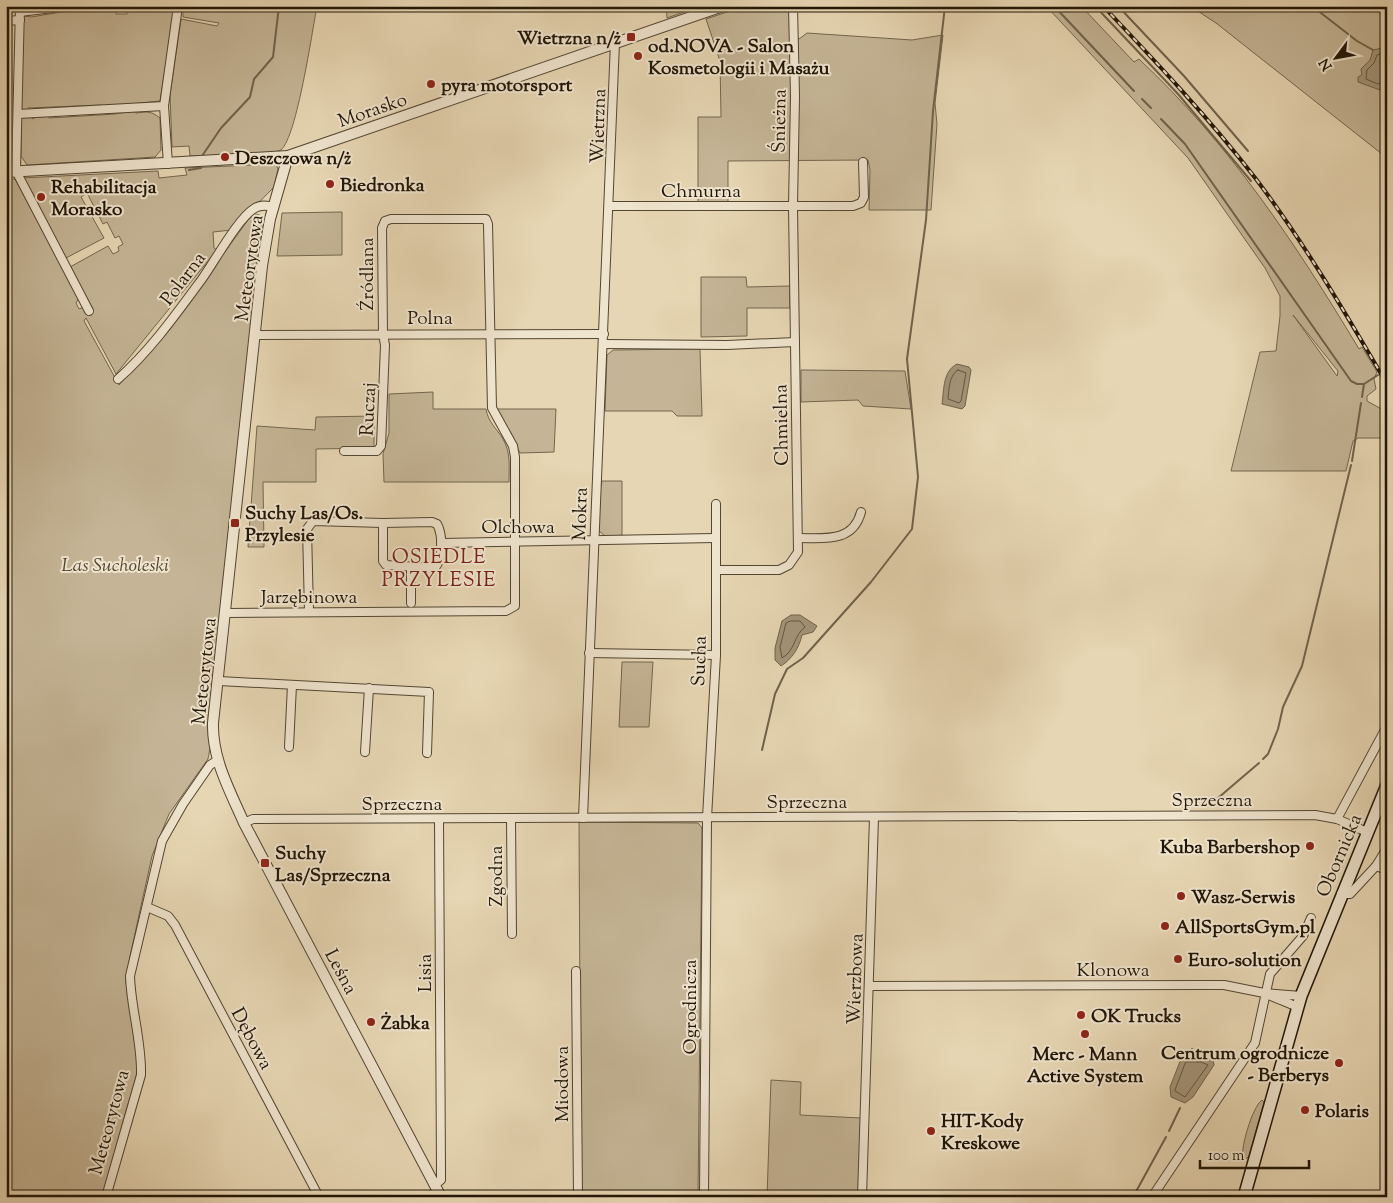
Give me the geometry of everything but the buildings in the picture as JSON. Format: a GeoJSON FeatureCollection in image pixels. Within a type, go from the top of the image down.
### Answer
{"type":"FeatureCollection","features":[{"type":"Feature","properties":{"kind":"main road","name":"Obornicka"},"geometry":{"type":"LineString","coordinates":[[1244,1197],[1299,1001],[1341,894],[1387,786]]}},
{"type":"Feature","properties":{"kind":"street"},"geometry":{"type":"LineString","coordinates":[[6,21],[20,12],[69,6]]}},
{"type":"Feature","properties":{"kind":"street"},"geometry":{"type":"LineString","coordinates":[[168,164],[164,106],[178,6]]}},
{"type":"Feature","properties":{"kind":"street","name":"Morasko"},"geometry":{"type":"LineString","coordinates":[[11,172],[288,156],[723,6]]}},
{"type":"Feature","properties":{"kind":"street","name":"Śnieżna"},"geometry":{"type":"LineString","coordinates":[[793,6],[795,96],[793,206]]}},
{"type":"Feature","properties":{"kind":"street"},"geometry":{"type":"LineString","coordinates":[[20,12],[18,114],[11,172],[18,179],[89,311]]}},
{"type":"Feature","properties":{"kind":"street","name":"Wietrzna"},"geometry":{"type":"LineString","coordinates":[[610,209],[615,42]]}},
{"type":"Feature","properties":{"kind":"street"},"geometry":{"type":"LineString","coordinates":[[18,114],[164,106]]}},
{"type":"Feature","properties":{"kind":"street","name":"Meteorytowa"},"geometry":{"type":"LineString","coordinates":[[106,1197],[141,1075],[142,1061],[131,995],[130,976],[162,841],[192,790],[210,765],[218,760],[213,729],[220,681],[263,258],[288,156]]}},
{"type":"Feature","properties":{"kind":"street","name":"Chmurna"},"geometry":{"type":"LineString","coordinates":[[610,209],[853,206],[861,203],[864,197],[863,162]]}},
{"type":"Feature","properties":{"kind":"street","name":"Polarna"},"geometry":{"type":"LineString","coordinates":[[118,379],[152,344],[202,279],[245,217],[255,208],[263,205],[274,207]]}},
{"type":"Feature","properties":{"kind":"street","name":"Chmielna"},"geometry":{"type":"LineString","coordinates":[[716,570],[779,570],[789,565],[798,552],[793,206]]}},
{"type":"Feature","properties":{"kind":"street","name":"Mokra"},"geometry":{"type":"LineString","coordinates":[[583,818],[610,209]]}},
{"type":"Feature","properties":{"kind":"street","name":"Źródlana"},"geometry":{"type":"LineString","coordinates":[[383,334],[382,228],[385,221],[391,219],[478,217],[486,219],[488,224],[490,334]]}},
{"type":"Feature","properties":{"kind":"street","name":"Ruczaj"},"geometry":{"type":"LineString","coordinates":[[344,451],[377,451],[381,446],[385,381],[385,345],[383,334]]}},
{"type":"Feature","properties":{"kind":"street"},"geometry":{"type":"LineString","coordinates":[[490,334],[492,408],[513,446],[515,457],[515,542]]}},
{"type":"Feature","properties":{"kind":"street","name":"Polna"},"geometry":{"type":"LineString","coordinates":[[256,335],[604,334]]}},
{"type":"Feature","properties":{"kind":"street"},"geometry":{"type":"LineString","coordinates":[[604,344],[726,345],[795,342]]}},
{"type":"Feature","properties":{"kind":"street","name":"Sucha"},"geometry":{"type":"LineString","coordinates":[[707,818],[716,655],[716,504]]}},
{"type":"Feature","properties":{"kind":"street"},"geometry":{"type":"LineString","coordinates":[[798,538],[833,539],[849,533],[858,521],[861,512]]}},
{"type":"Feature","properties":{"kind":"street"},"geometry":{"type":"LineString","coordinates":[[309,612],[307,529],[309,524],[313,522],[383,522],[437,524],[440,557],[435,568],[386,565],[383,560],[383,522]]}},
{"type":"Feature","properties":{"kind":"street","name":"Olchowa"},"geometry":{"type":"LineString","coordinates":[[440,543],[716,538]]}},
{"type":"Feature","properties":{"kind":"street","name":"Jarzębinowa"},"geometry":{"type":"LineString","coordinates":[[227,613],[511,610],[515,606],[515,542]]}},
{"type":"Feature","properties":{"kind":"street"},"geometry":{"type":"LineString","coordinates":[[411,568],[411,603]]}},
{"type":"Feature","properties":{"kind":"street"},"geometry":{"type":"LineString","coordinates":[[589,654],[716,655]]}},
{"type":"Feature","properties":{"kind":"street"},"geometry":{"type":"LineString","coordinates":[[220,681],[429,692],[427,753]]}},
{"type":"Feature","properties":{"kind":"street"},"geometry":{"type":"LineString","coordinates":[[289,747],[292,685]]}},
{"type":"Feature","properties":{"kind":"street"},"geometry":{"type":"LineString","coordinates":[[365,752],[369,688]]}},
{"type":"Feature","properties":{"kind":"street"},"geometry":{"type":"LineString","coordinates":[[1337,819],[1387,726]]}},
{"type":"Feature","properties":{"kind":"street","name":"Leśna"},"geometry":{"type":"LineString","coordinates":[[218,760],[244,823],[438,1191]]}},
{"type":"Feature","properties":{"kind":"street","name":"Sprzeczna"},"geometry":{"type":"LineString","coordinates":[[244,823],[253,819],[1315,815],[1337,819],[1367,832]]}},
{"type":"Feature","properties":{"kind":"street","name":"Wierzbowa"},"geometry":{"type":"LineString","coordinates":[[862,1197],[874,817]]}},
{"type":"Feature","properties":{"kind":"street","name":"Ogrodnicza"},"geometry":{"type":"LineString","coordinates":[[704,1197],[707,818]]}},
{"type":"Feature","properties":{"kind":"street","name":"Lisia"},"geometry":{"type":"LineString","coordinates":[[438,1191],[441,1180],[439,819]]}},
{"type":"Feature","properties":{"kind":"street","name":"Zgodna"},"geometry":{"type":"LineString","coordinates":[[511,819],[512,934]]}},
{"type":"Feature","properties":{"kind":"street"},"geometry":{"type":"LineString","coordinates":[[1341,894],[1350,894],[1369,875],[1387,848]]}},
{"type":"Feature","properties":{"kind":"street"},"geometry":{"type":"LineString","coordinates":[[1376,866],[1387,870]]}},
{"type":"Feature","properties":{"kind":"street"},"geometry":{"type":"LineString","coordinates":[[1351,870],[1361,875],[1369,875]]}},
{"type":"Feature","properties":{"kind":"street","name":"Dębowa"},"geometry":{"type":"LineString","coordinates":[[147,907],[168,916],[175,925],[319,1197]]}},
{"type":"Feature","properties":{"kind":"street"},"geometry":{"type":"LineString","coordinates":[[1152,1197],[1254,1043],[1264,993],[1270,974],[1303,936],[1311,918]]}},
{"type":"Feature","properties":{"kind":"street","name":"Miodowa"},"geometry":{"type":"LineString","coordinates":[[576,971],[578,1197]]}},
{"type":"Feature","properties":{"kind":"street","name":"Klonowa"},"geometry":{"type":"LineString","coordinates":[[870,986],[1201,984],[1224,985],[1299,1001]]}},
{"type":"Feature","properties":{"kind":"street"},"geometry":{"type":"LineString","coordinates":[[428,1197],[438,1191]]}},
{"type":"Feature","properties":{"kind":"green space"},"geometry":{"type":"Polygon","coordinates":[[[98,6],[116,6],[116,14],[127,14],[127,6],[175,6],[160,101],[102,107],[101,105],[28,108],[28,111],[21,110],[23,18],[25,16],[31,17],[98,6]]]}},
{"type":"Feature","properties":{"kind":"green space"},"geometry":{"type":"Polygon","coordinates":[[[183,6],[317,6],[308,59],[293,125],[287,141],[281,150],[272,153],[202,159],[197,156],[190,156],[189,146],[172,147],[170,95],[181,19],[217,26],[219,23],[183,17],[183,6]]]}},
{"type":"Feature","properties":{"kind":"green space"},"geometry":{"type":"Polygon","coordinates":[[[666,6],[701,6],[667,18],[666,6]]]}},
{"type":"Feature","properties":{"kind":"green space"},"geometry":{"type":"Polygon","coordinates":[[[745,6],[789,6],[790,28],[799,39],[807,33],[912,40],[943,35],[935,103],[937,124],[931,210],[869,210],[870,170],[868,160],[728,161],[728,202],[698,202],[698,117],[721,117],[720,61],[706,19],[745,6]]]}},
{"type":"Feature","properties":{"kind":"green space"},"geometry":{"type":"Polygon","coordinates":[[[1046,6],[1081,6],[1134,62],[1139,59],[1172,91],[1232,160],[1259,196],[1311,271],[1359,349],[1362,347],[1377,372],[1374,379],[1376,389],[1367,396],[1367,401],[1387,412],[1387,438],[1358,438],[1353,441],[1346,471],[1231,471],[1260,352],[1276,351],[1280,296],[1265,268],[1188,158],[1046,6]],[[1293,315],[1337,376],[1338,371],[1293,315]]]}},
{"type":"Feature","properties":{"kind":"green space"},"geometry":{"type":"Polygon","coordinates":[[[1190,6],[1387,6],[1387,158],[1216,23],[1190,6]]]}},
{"type":"Feature","properties":{"kind":"green space"},"geometry":{"type":"Polygon","coordinates":[[[135,111],[136,113],[151,113],[160,118],[161,150],[155,157],[27,165],[21,156],[21,117],[29,116],[33,119],[37,116],[48,115],[49,118],[135,111]]]}},
{"type":"Feature","properties":{"kind":"green space","name":"Las Sucholeski"},"geometry":{"type":"Polygon","coordinates":[[[276,164],[278,169],[274,187],[232,230],[213,232],[214,248],[217,250],[116,374],[86,318],[84,321],[119,385],[204,281],[253,213],[265,217],[261,238],[221,611],[209,735],[210,748],[208,759],[169,814],[152,856],[126,981],[138,1067],[134,1088],[127,1107],[104,1197],[6,1197],[6,180],[15,179],[79,298],[76,303],[79,309],[84,307],[88,315],[93,309],[70,267],[108,246],[113,254],[119,251],[118,247],[123,244],[119,236],[115,238],[107,222],[103,224],[87,193],[81,197],[104,238],[66,258],[22,178],[158,171],[159,178],[187,175],[185,168],[276,164]]]}},
{"type":"Feature","properties":{"kind":"green space"},"geometry":{"type":"Polygon","coordinates":[[[342,212],[342,255],[277,256],[282,213],[342,212]]]}},
{"type":"Feature","properties":{"kind":"green space"},"geometry":{"type":"Polygon","coordinates":[[[701,277],[746,277],[747,287],[790,286],[790,308],[747,308],[747,336],[701,337],[701,277]]]}},
{"type":"Feature","properties":{"kind":"green space"},"geometry":{"type":"Polygon","coordinates":[[[700,349],[702,416],[677,416],[672,411],[605,411],[607,355],[613,350],[700,349]]]}},
{"type":"Feature","properties":{"kind":"green space"},"geometry":{"type":"Polygon","coordinates":[[[801,370],[905,371],[911,409],[863,406],[858,400],[801,402],[801,370]]]}},
{"type":"Feature","properties":{"kind":"green space"},"geometry":{"type":"Polygon","coordinates":[[[433,392],[433,409],[486,409],[507,450],[509,482],[384,482],[383,454],[389,433],[389,394],[433,392]]]}},
{"type":"Feature","properties":{"kind":"green space"},"geometry":{"type":"Polygon","coordinates":[[[496,409],[556,409],[554,452],[520,453],[496,409]]]}},
{"type":"Feature","properties":{"kind":"green space"},"geometry":{"type":"Polygon","coordinates":[[[374,416],[374,448],[316,449],[316,482],[263,482],[264,547],[248,547],[257,426],[315,430],[316,417],[374,416]]]}},
{"type":"Feature","properties":{"kind":"green space"},"geometry":{"type":"Polygon","coordinates":[[[602,481],[622,481],[622,535],[606,537],[598,530],[599,495],[602,481]]]}},
{"type":"Feature","properties":{"kind":"green space"},"geometry":{"type":"Polygon","coordinates":[[[622,662],[653,662],[649,727],[619,727],[622,662]]]}},
{"type":"Feature","properties":{"kind":"green space"},"geometry":{"type":"Polygon","coordinates":[[[579,822],[698,823],[702,828],[698,1197],[581,1197],[579,822]]]}},
{"type":"Feature","properties":{"kind":"green space"},"geometry":{"type":"Polygon","coordinates":[[[771,1080],[801,1082],[800,1115],[861,1118],[859,1197],[767,1197],[771,1080]]]}},
{"type":"Feature","properties":{"kind":"green space"},"geometry":{"type":"Polygon","coordinates":[[[1262,1100],[1264,1102],[1249,1156],[1243,1162],[1243,1149],[1247,1130],[1254,1111],[1262,1100]]]}},
{"type":"Feature","properties":{"kind":"water"},"geometry":{"type":"Polygon","coordinates":[[[1387,47],[1385,86],[1380,90],[1358,82],[1358,77],[1362,75],[1361,69],[1370,60],[1373,50],[1387,47]]]}},
{"type":"Feature","properties":{"kind":"water"},"geometry":{"type":"Polygon","coordinates":[[[957,364],[969,367],[971,370],[965,406],[962,409],[942,404],[947,376],[952,367],[957,364]]]}},
{"type":"Feature","properties":{"kind":"water"},"geometry":{"type":"Polygon","coordinates":[[[791,615],[800,615],[817,626],[813,632],[802,635],[794,653],[781,666],[775,660],[775,648],[782,621],[791,615]]]}},
{"type":"Feature","properties":{"kind":"water"},"geometry":{"type":"Polygon","coordinates":[[[1200,1056],[1213,1059],[1214,1065],[1193,1097],[1185,1103],[1171,1097],[1170,1087],[1181,1059],[1184,1057],[1200,1056]]]}},
{"type":"Feature","properties":{"kind":"waterway"},"geometry":{"type":"LineString","coordinates":[[202,156],[221,128],[250,97],[254,79],[273,57],[279,6]]}},
{"type":"Feature","properties":{"kind":"waterway"},"geometry":{"type":"LineString","coordinates":[[762,750],[775,694],[787,669],[803,658],[871,582],[912,529],[918,477],[907,359],[926,220],[933,111],[945,6]]}},
{"type":"Feature","properties":{"kind":"waterway"},"geometry":{"type":"LineString","coordinates":[[1054,6],[1134,91]]}},
{"type":"Feature","properties":{"kind":"waterway"},"geometry":{"type":"LineString","coordinates":[[1095,6],[1178,94],[1251,181]]}},
{"type":"Feature","properties":{"kind":"waterway"},"geometry":{"type":"LineString","coordinates":[[1118,6],[1184,76],[1248,151]]}},
{"type":"Feature","properties":{"kind":"waterway"},"geometry":{"type":"LineString","coordinates":[[1312,6],[1357,41],[1373,50]]}},
{"type":"Feature","properties":{"kind":"waterway"},"geometry":{"type":"LineString","coordinates":[[1142,99],[1151,108]]}},
{"type":"Feature","properties":{"kind":"waterway"},"geometry":{"type":"LineString","coordinates":[[1161,119],[1185,144],[1351,381],[1357,384],[1364,384]]}},
{"type":"Feature","properties":{"kind":"waterway"},"geometry":{"type":"LineString","coordinates":[[189,170],[201,168]]}},
{"type":"Feature","properties":{"kind":"waterway"},"geometry":{"type":"LineString","coordinates":[[1362,397],[1364,384],[1378,375]]}},
{"type":"Feature","properties":{"kind":"waterway"},"geometry":{"type":"LineString","coordinates":[[1352,461],[1361,403]]}},
{"type":"Feature","properties":{"kind":"waterway"},"geometry":{"type":"LineString","coordinates":[[1263,759],[1268,754],[1278,729],[1283,707],[1302,666],[1351,465]]}},
{"type":"Feature","properties":{"kind":"waterway"},"geometry":{"type":"LineString","coordinates":[[1211,804],[1259,763]]}},
{"type":"Feature","properties":{"kind":"waterway"},"geometry":{"type":"LineString","coordinates":[[1192,1049],[1193,1059]]}},
{"type":"Feature","properties":{"kind":"waterway"},"geometry":{"type":"LineString","coordinates":[[1169,1131],[1180,1108]]}},
{"type":"Feature","properties":{"kind":"waterway"},"geometry":{"type":"LineString","coordinates":[[1133,1197],[1166,1137]]}},
{"type":"Feature","properties":{"kind":"railway"},"geometry":{"type":"LineString","coordinates":[[1103,6],[1201,112],[1256,179],[1308,254],[1387,384]]}},
{"type":"Feature","properties":{"kind":"place","name":"Wietrzna n/ż"},"geometry":{"type":"Point","coordinates":[631,37]}},
{"type":"Feature","properties":{"kind":"place","name":"od.NOVA - Salon Kosmetologii i Masażu"},"geometry":{"type":"Point","coordinates":[638,56]}},
{"type":"Feature","properties":{"kind":"place","name":"pyra motorsport"},"geometry":{"type":"Point","coordinates":[431,84]}},
{"type":"Feature","properties":{"kind":"place","name":"Deszczowa n/ż"},"geometry":{"type":"Point","coordinates":[225,157]}},
{"type":"Feature","properties":{"kind":"place","name":"Biedronka"},"geometry":{"type":"Point","coordinates":[330,184]}},
{"type":"Feature","properties":{"kind":"place","name":"Rehabilitacja Morasko"},"geometry":{"type":"Point","coordinates":[41,197]}},
{"type":"Feature","properties":{"kind":"place","name":"Suchy Las/Os. Przylesie"},"geometry":{"type":"Point","coordinates":[235,523]}},
{"type":"Feature","properties":{"kind":"place","name":"Kuba Barbershop"},"geometry":{"type":"Point","coordinates":[1310,846]}},
{"type":"Feature","properties":{"kind":"place","name":"Suchy Las/Sprzeczna"},"geometry":{"type":"Point","coordinates":[265,863]}},
{"type":"Feature","properties":{"kind":"place","name":"Wasz-Serwis"},"geometry":{"type":"Point","coordinates":[1181,896]}},
{"type":"Feature","properties":{"kind":"place","name":"AllSportsGym.pl"},"geometry":{"type":"Point","coordinates":[1165,926]}},
{"type":"Feature","properties":{"kind":"place","name":"Euro-solution"},"geometry":{"type":"Point","coordinates":[1178,959]}},
{"type":"Feature","properties":{"kind":"place","name":"OK Trucks"},"geometry":{"type":"Point","coordinates":[1081,1015]}},
{"type":"Feature","properties":{"kind":"place","name":"Żabka"},"geometry":{"type":"Point","coordinates":[371,1022]}},
{"type":"Feature","properties":{"kind":"place","name":"Merc - Mann Active System"},"geometry":{"type":"Point","coordinates":[1085,1034]}},
{"type":"Feature","properties":{"kind":"place","name":"Centrum ogrodnicze - Berberys"},"geometry":{"type":"Point","coordinates":[1339,1063]}},
{"type":"Feature","properties":{"kind":"place","name":"Polaris"},"geometry":{"type":"Point","coordinates":[1305,1110]}},
{"type":"Feature","properties":{"kind":"place","name":"HIT-Kody Kreskowe"},"geometry":{"type":"Point","coordinates":[931,1131]}},
{"type":"Feature","properties":{"kind":"district","name":"OSIEDLE PRZYLESIE"},"geometry":{"type":"Point","coordinates":[439,568]}}]}
